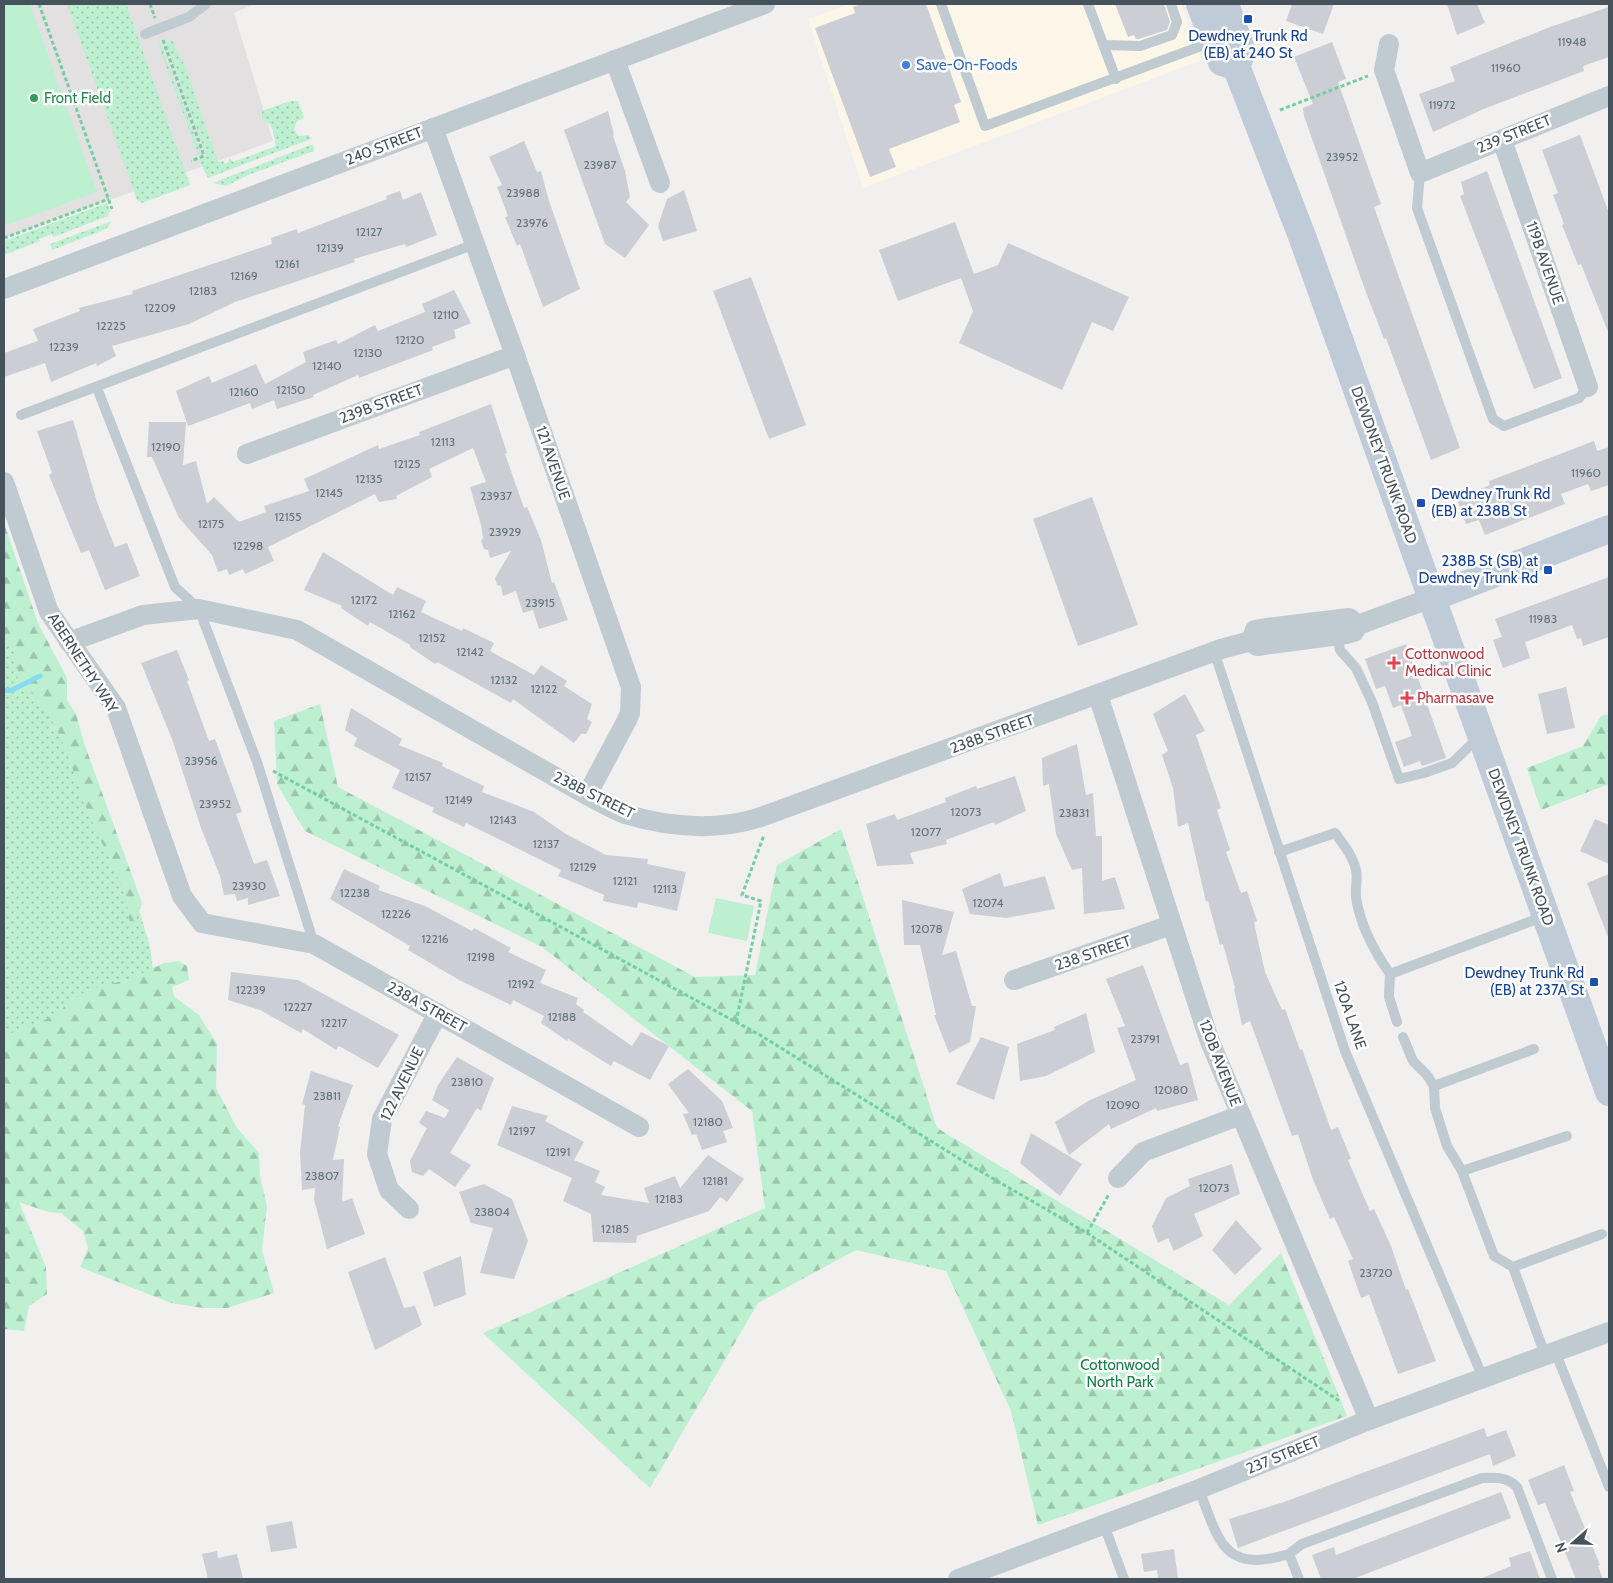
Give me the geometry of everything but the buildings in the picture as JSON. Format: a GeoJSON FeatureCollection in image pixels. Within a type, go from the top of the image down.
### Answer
{"type":"FeatureCollection","features":[{"type":"Feature","properties":{"kind":"main road"},"geometry":{"type":"LineString","coordinates":[[1200,4],[1222,62],[1236,66]]}},
{"type":"Feature","properties":{"kind":"main road","name":"DEWDNEY TRUNK ROAD"},"geometry":{"type":"LineString","coordinates":[[1225,4],[1242,52],[1236,66],[1302,236],[1609,1089]]}},
{"type":"Feature","properties":{"kind":"main road","name":"238B STREET"},"geometry":{"type":"LineString","coordinates":[[1431,598],[1609,529]]}},
{"type":"Feature","properties":{"kind":"street","name":"240 STREET"},"geometry":{"type":"LineString","coordinates":[[4,289],[765,4]]}},
{"type":"Feature","properties":{"kind":"street"},"geometry":{"type":"LineString","coordinates":[[1389,44],[1384,70],[1420,173]]}},
{"type":"Feature","properties":{"kind":"street"},"geometry":{"type":"LineString","coordinates":[[615,60],[660,182]]}},
{"type":"Feature","properties":{"kind":"street","name":"239 STREET"},"geometry":{"type":"LineString","coordinates":[[1420,173],[1609,96]]}},
{"type":"Feature","properties":{"kind":"street","name":"121 AVENUE"},"geometry":{"type":"LineString","coordinates":[[433,128],[515,354],[631,687],[630,713],[587,795]]}},
{"type":"Feature","properties":{"kind":"street","name":"119B AVENUE"},"geometry":{"type":"LineString","coordinates":[[1502,140],[1588,387]]}},
{"type":"Feature","properties":{"kind":"street","name":"239B STREET"},"geometry":{"type":"LineString","coordinates":[[247,454],[515,354]]}},
{"type":"Feature","properties":{"kind":"street","name":"ABERNETHY WAY"},"geometry":{"type":"LineString","coordinates":[[4,482],[49,612],[116,708],[182,896],[202,923]]}},
{"type":"Feature","properties":{"kind":"street","name":"238B STREET"},"geometry":{"type":"LineString","coordinates":[[1251,641],[1257,646],[1337,636],[1354,632],[1358,625],[1431,598]]}},
{"type":"Feature","properties":{"kind":"street","name":"238B STREET"},"geometry":{"type":"LineString","coordinates":[[70,642],[143,615],[199,609],[297,630],[587,795],[623,813],[653,822],[717,826],[758,818],[1098,696],[1214,652],[1251,641]]}},
{"type":"Feature","properties":{"kind":"street","name":"238B STREET"},"geometry":{"type":"LineString","coordinates":[[1251,641],[1255,630],[1260,629],[1350,618],[1358,625]]}},
{"type":"Feature","properties":{"kind":"street","name":"120B AVENUE"},"geometry":{"type":"LineString","coordinates":[[1098,696],[1209,1039],[1369,1420]]}},
{"type":"Feature","properties":{"kind":"street","name":"238A STREET"},"geometry":{"type":"LineString","coordinates":[[202,923],[314,944],[639,1127]]}},
{"type":"Feature","properties":{"kind":"street","name":"238 STREET"},"geometry":{"type":"LineString","coordinates":[[1014,980],[1171,925]]}},
{"type":"Feature","properties":{"kind":"street","name":"122 AVENUE"},"geometry":{"type":"LineString","coordinates":[[409,1209],[389,1190],[377,1154],[382,1119],[438,1013]]}},
{"type":"Feature","properties":{"kind":"street"},"geometry":{"type":"LineString","coordinates":[[1118,1178],[1143,1152],[1240,1115]]}},
{"type":"Feature","properties":{"kind":"street","name":"237 STREET"},"geometry":{"type":"LineString","coordinates":[[958,1579],[1199,1489],[1369,1420],[1609,1332]]}},
{"type":"Feature","properties":{"kind":"lane"},"geometry":{"type":"LineString","coordinates":[[145,34],[189,17],[206,4]]}},
{"type":"Feature","properties":{"kind":"lane"},"geometry":{"type":"LineString","coordinates":[[941,4],[975,93],[985,126],[1213,41]]}},
{"type":"Feature","properties":{"kind":"lane"},"geometry":{"type":"LineString","coordinates":[[1088,4],[1116,78]]}},
{"type":"Feature","properties":{"kind":"lane"},"geometry":{"type":"LineString","coordinates":[[1104,45],[1140,46],[1172,35],[1177,22],[1171,4]]}},
{"type":"Feature","properties":{"kind":"lane"},"geometry":{"type":"LineString","coordinates":[[1420,173],[1417,208],[1493,419],[1498,424],[1504,426],[1579,398],[1588,387]]}},
{"type":"Feature","properties":{"kind":"lane"},"geometry":{"type":"LineString","coordinates":[[22,415],[475,244]]}},
{"type":"Feature","properties":{"kind":"lane"},"geometry":{"type":"LineString","coordinates":[[97,388],[174,587],[199,609],[257,762],[314,944]]}},
{"type":"Feature","properties":{"kind":"lane"},"geometry":{"type":"LineString","coordinates":[[1337,636],[1340,650],[1356,668],[1372,702],[1399,779],[1452,763],[1481,736]]}},
{"type":"Feature","properties":{"kind":"lane","name":"120A LANE"},"geometry":{"type":"LineString","coordinates":[[1214,652],[1346,1051],[1483,1378]]}},
{"type":"Feature","properties":{"kind":"lane"},"geometry":{"type":"LineString","coordinates":[[1279,852],[1335,833],[1346,849],[1356,870],[1356,897],[1364,927],[1378,956],[1390,974],[1389,997],[1397,1022]]}},
{"type":"Feature","properties":{"kind":"lane"},"geometry":{"type":"LineString","coordinates":[[1390,974],[1546,916]]}},
{"type":"Feature","properties":{"kind":"lane"},"geometry":{"type":"LineString","coordinates":[[1403,1037],[1413,1061],[1427,1075],[1434,1086],[1436,1108],[1447,1146],[1462,1172],[1494,1256],[1513,1267],[1609,1487]]}},
{"type":"Feature","properties":{"kind":"lane"},"geometry":{"type":"LineString","coordinates":[[1434,1086],[1534,1049]]}},
{"type":"Feature","properties":{"kind":"lane"},"geometry":{"type":"LineString","coordinates":[[1462,1172],[1567,1136]]}},
{"type":"Feature","properties":{"kind":"lane"},"geometry":{"type":"LineString","coordinates":[[1513,1267],[1602,1234]]}},
{"type":"Feature","properties":{"kind":"lane"},"geometry":{"type":"LineString","coordinates":[[1199,1489],[1218,1539],[1234,1555],[1259,1561],[1289,1554],[1302,1544],[1482,1478],[1493,1477],[1510,1480],[1517,1487],[1552,1579]]}},
{"type":"Feature","properties":{"kind":"lane"},"geometry":{"type":"LineString","coordinates":[[1104,1525],[1124,1579]]}},
{"type":"Feature","properties":{"kind":"lane"},"geometry":{"type":"LineString","coordinates":[[1289,1554],[1299,1579]]}},
{"type":"Feature","properties":{"kind":"path"},"geometry":{"type":"LineString","coordinates":[[39,4],[112,209]]}},
{"type":"Feature","properties":{"kind":"path"},"geometry":{"type":"LineString","coordinates":[[150,4],[155,19]]}},
{"type":"Feature","properties":{"kind":"path"},"geometry":{"type":"LineString","coordinates":[[162,37],[204,156],[191,160]]}},
{"type":"Feature","properties":{"kind":"path"},"geometry":{"type":"LineString","coordinates":[[1280,110],[1384,70]]}},
{"type":"Feature","properties":{"kind":"path"},"geometry":{"type":"LineString","coordinates":[[4,238],[109,199]]}},
{"type":"Feature","properties":{"kind":"path"},"geometry":{"type":"LineString","coordinates":[[257,762],[736,1022],[968,1164],[1087,1233],[1342,1403]]}},
{"type":"Feature","properties":{"kind":"path"},"geometry":{"type":"LineString","coordinates":[[736,1022],[761,901],[742,894],[765,837],[758,818]]}},
{"type":"Feature","properties":{"kind":"path"},"geometry":{"type":"LineString","coordinates":[[1087,1233],[1118,1178]]}},
{"type":"Feature","properties":{"kind":"shaded area"},"geometry":{"type":"Polygon","coordinates":[[[4,4],[255,4],[234,13],[273,141],[4,238],[4,4]]]}},
{"type":"Feature","properties":{"kind":"shaded area"},"geometry":{"type":"Polygon","coordinates":[[[850,4],[1181,4],[1202,60],[863,188],[808,19],[850,4]]]}},
{"type":"Feature","properties":{"kind":"green space","name":"Front Field"},"geometry":{"type":"Polygon","coordinates":[[[4,4],[30,4],[97,192],[4,226],[4,4]]]}},
{"type":"Feature","properties":{"kind":"green space"},"geometry":{"type":"Polygon","coordinates":[[[67,4],[126,4],[190,185],[142,203],[137,200],[67,4]]]}},
{"type":"Feature","properties":{"kind":"green space"},"geometry":{"type":"Polygon","coordinates":[[[159,39],[201,154],[198,155],[160,49],[159,39]]]}},
{"type":"Feature","properties":{"kind":"green space"},"geometry":{"type":"Polygon","coordinates":[[[172,40],[185,66],[218,162],[223,161],[226,164],[230,158],[233,162],[276,146],[271,127],[262,119],[262,111],[290,101],[298,101],[304,118],[297,121],[294,130],[299,136],[309,135],[311,139],[208,178],[199,160],[207,156],[165,41],[172,40]]]}},
{"type":"Feature","properties":{"kind":"green space"},"geometry":{"type":"Polygon","coordinates":[[[313,144],[314,151],[248,175],[226,186],[213,183],[313,144]]]}},
{"type":"Feature","properties":{"kind":"green space"},"geometry":{"type":"Polygon","coordinates":[[[107,203],[110,211],[108,216],[53,237],[52,234],[39,239],[40,241],[4,255],[4,241],[107,203]]]}},
{"type":"Feature","properties":{"kind":"green space"},"geometry":{"type":"Polygon","coordinates":[[[112,221],[106,229],[52,250],[50,244],[112,221]]]}},
{"type":"Feature","properties":{"kind":"green space"},"geometry":{"type":"Polygon","coordinates":[[[4,523],[38,623],[67,678],[67,700],[76,714],[84,743],[142,903],[130,935],[130,919],[121,886],[92,822],[58,731],[31,691],[23,691],[16,682],[18,671],[16,657],[11,644],[4,635],[4,523]]]}},
{"type":"Feature","properties":{"kind":"green space"},"geometry":{"type":"Polygon","coordinates":[[[4,541],[128,873],[150,947],[156,992],[4,1051],[4,541]]]}},
{"type":"Feature","properties":{"kind":"green space","name":"Cottonwood North Park"},"geometry":{"type":"Polygon","coordinates":[[[320,704],[338,787],[695,977],[755,975],[777,865],[841,829],[937,1128],[1229,1305],[1281,1253],[1347,1416],[1038,1525],[1011,1411],[946,1271],[856,1250],[758,1303],[650,1488],[483,1333],[765,1208],[752,1111],[542,947],[305,831],[277,784],[274,721],[320,704]]]}},
{"type":"Feature","properties":{"kind":"green space"},"geometry":{"type":"Polygon","coordinates":[[[1609,714],[1609,784],[1541,810],[1527,768],[1583,746],[1601,716],[1609,714]]]}},
{"type":"Feature","properties":{"kind":"green space"},"geometry":{"type":"Polygon","coordinates":[[[716,898],[754,906],[747,941],[708,933],[716,898]]]}},
{"type":"Feature","properties":{"kind":"green space"},"geometry":{"type":"Polygon","coordinates":[[[179,961],[187,966],[189,980],[172,987],[174,996],[199,1015],[217,1044],[216,1088],[237,1128],[259,1153],[260,1176],[267,1206],[262,1250],[274,1293],[227,1308],[203,1308],[171,1303],[80,1267],[88,1248],[83,1231],[61,1213],[48,1212],[19,1202],[46,1267],[47,1294],[29,1306],[24,1331],[4,1329],[4,1036],[47,1019],[60,1011],[70,1001],[98,987],[130,979],[164,963],[179,961]]]}},
{"type":"Feature","properties":{"kind":"waterway"},"geometry":{"type":"LineString","coordinates":[[4,691],[12,690],[40,676]]}},
{"type":"Feature","properties":{"kind":"place","name":"Dewdney Trunk Rd (EB) at 240 St"},"geometry":{"type":"Point","coordinates":[1248,19]}},
{"type":"Feature","properties":{"kind":"place","name":"Save-On-Foods"},"geometry":{"type":"Point","coordinates":[906,65]}},
{"type":"Feature","properties":{"kind":"place","name":"Front Field"},"geometry":{"type":"Point","coordinates":[34,98]}},
{"type":"Feature","properties":{"kind":"place","name":"Dewdney Trunk Rd (EB) at 238B St"},"geometry":{"type":"Point","coordinates":[1421,503]}},
{"type":"Feature","properties":{"kind":"place","name":"238B St (SB) at Dewdney Trunk Rd"},"geometry":{"type":"Point","coordinates":[1548,570]}},
{"type":"Feature","properties":{"kind":"place","name":"Cottonwood Medical Clinic"},"geometry":{"type":"Point","coordinates":[1394,663]}},
{"type":"Feature","properties":{"kind":"place","name":"Pharmasave"},"geometry":{"type":"Point","coordinates":[1407,698]}},
{"type":"Feature","properties":{"kind":"place","name":"Dewdney Trunk Rd (EB) at 237A St"},"geometry":{"type":"Point","coordinates":[1594,982]}}]}
